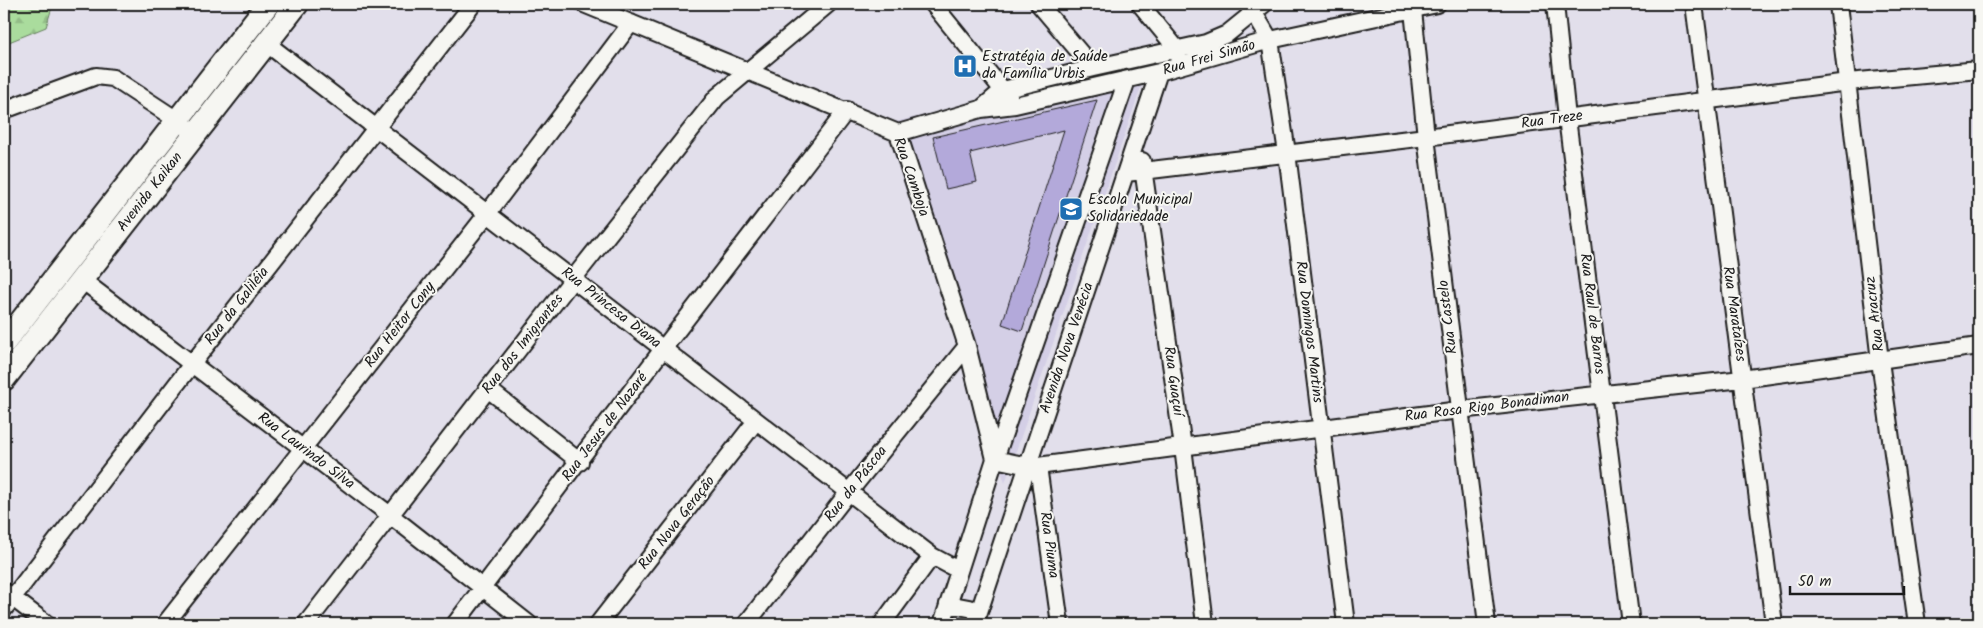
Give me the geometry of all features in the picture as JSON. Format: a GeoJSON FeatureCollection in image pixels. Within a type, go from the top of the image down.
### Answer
{"type":"FeatureCollection","features":[{"type":"Feature","properties":{"kind":"street","name":"Avenida Kaikan"},"geometry":{"type":"LineString","coordinates":[[4,379],[82,280],[268,4]]}},
{"type":"Feature","properties":{"kind":"street","name":"Avenida Kaikan"},"geometry":{"type":"LineString","coordinates":[[4,343],[187,126],[266,43],[297,4]]}},
{"type":"Feature","properties":{"kind":"street","name":"Rua da Galiléia"},"geometry":{"type":"LineString","coordinates":[[7,599],[473,4]]}},
{"type":"Feature","properties":{"kind":"street","name":"Rua Camboja"},"geometry":{"type":"LineString","coordinates":[[584,4],[748,72],[847,110],[898,133],[967,346],[995,459]]}},
{"type":"Feature","properties":{"kind":"street","name":"Rua dos Imigrantes"},"geometry":{"type":"LineString","coordinates":[[306,624],[573,279],[717,97],[828,4]]}},
{"type":"Feature","properties":{"kind":"street"},"geometry":{"type":"LineString","coordinates":[[933,4],[1015,105]]}},
{"type":"Feature","properties":{"kind":"street"},"geometry":{"type":"LineString","coordinates":[[1039,4],[1094,68]]}},
{"type":"Feature","properties":{"kind":"street"},"geometry":{"type":"LineString","coordinates":[[1140,4],[1177,49],[1180,66]]}},
{"type":"Feature","properties":{"kind":"street","name":"Rua Frei Simão"},"geometry":{"type":"LineString","coordinates":[[898,133],[981,109],[1015,105],[1127,80],[1270,40],[1437,4]]}},
{"type":"Feature","properties":{"kind":"street","name":"Rua Raul de Barros"},"geometry":{"type":"LineString","coordinates":[[1555,4],[1567,118],[1631,624]]}},
{"type":"Feature","properties":{"kind":"street","name":"Rua Marataízes"},"geometry":{"type":"LineString","coordinates":[[1694,4],[1774,624]]}},
{"type":"Feature","properties":{"kind":"street","name":"Rua Aracruz"},"geometry":{"type":"LineString","coordinates":[[1838,4],[1880,361],[1917,624]]}},
{"type":"Feature","properties":{"kind":"street"},"geometry":{"type":"LineString","coordinates":[[1177,49],[1206,43],[1228,34],[1255,7],[1270,40]]}},
{"type":"Feature","properties":{"kind":"street","name":"Rua Castelo"},"geometry":{"type":"LineString","coordinates":[[1413,10],[1426,137],[1487,624]]}},
{"type":"Feature","properties":{"kind":"street","name":"Rua Heitor Cony"},"geometry":{"type":"LineString","coordinates":[[165,624],[487,214],[631,23]]}},
{"type":"Feature","properties":{"kind":"street","name":"Rua Domingos Martins"},"geometry":{"type":"LineString","coordinates":[[1270,40],[1287,154],[1346,624]]}},
{"type":"Feature","properties":{"kind":"street","name":"Rua Princesa Diana"},"geometry":{"type":"LineString","coordinates":[[266,43],[932,556],[958,570]]}},
{"type":"Feature","properties":{"kind":"street","name":"Rua Frei Simão"},"geometry":{"type":"LineString","coordinates":[[981,109],[1003,90],[1177,49]]}},
{"type":"Feature","properties":{"kind":"street","name":"Rua Treze"},"geometry":{"type":"LineString","coordinates":[[1126,173],[1426,137],[1848,82],[1979,70]]}},
{"type":"Feature","properties":{"kind":"street","name":"Avenida Nova Venécia"},"geometry":{"type":"LineString","coordinates":[[977,617],[1033,466],[1113,210],[1159,72]]}},
{"type":"Feature","properties":{"kind":"street"},"geometry":{"type":"LineString","coordinates":[[4,110],[96,76],[113,78],[187,126]]}},
{"type":"Feature","properties":{"kind":"street","name":"Avenida Nova Venécia"},"geometry":{"type":"LineString","coordinates":[[942,624],[995,459],[1127,80]]}},
{"type":"Feature","properties":{"kind":"street","name":"Rua Jesus de Nazaré"},"geometry":{"type":"LineString","coordinates":[[455,624],[847,110]]}},
{"type":"Feature","properties":{"kind":"street","name":"Rua Guaçuí"},"geometry":{"type":"LineString","coordinates":[[1138,138],[1183,447],[1205,624]]}},
{"type":"Feature","properties":{"kind":"street"},"geometry":{"type":"LineString","coordinates":[[1084,201],[1113,210]]}},
{"type":"Feature","properties":{"kind":"street","name":"Rua Laurindo Silva"},"geometry":{"type":"LineString","coordinates":[[82,280],[390,515],[529,624]]}},
{"type":"Feature","properties":{"kind":"street","name":"Rua da Páscoa"},"geometry":{"type":"LineString","coordinates":[[746,624],[848,492],[967,346]]}},
{"type":"Feature","properties":{"kind":"street","name":"Rua Rosa Rigo Bonadiman"},"geometry":{"type":"LineString","coordinates":[[995,459],[1033,466],[1459,410],[1742,379],[1979,346]]}},
{"type":"Feature","properties":{"kind":"street"},"geometry":{"type":"LineString","coordinates":[[488,389],[580,462]]}},
{"type":"Feature","properties":{"kind":"street","name":"Rua Nova Geração"},"geometry":{"type":"LineString","coordinates":[[598,624],[756,421]]}},
{"type":"Feature","properties":{"kind":"street","name":"Rua Piuma"},"geometry":{"type":"LineString","coordinates":[[1033,466],[1060,624]]}},
{"type":"Feature","properties":{"kind":"street"},"geometry":{"type":"LineString","coordinates":[[882,624],[932,556]]}},
{"type":"Feature","properties":{"kind":"street"},"geometry":{"type":"LineString","coordinates":[[7,599],[47,624]]}},
{"type":"Feature","properties":{"kind":"street"},"geometry":{"type":"LineString","coordinates":[[948,604],[977,617]]}},
{"type":"Feature","properties":{"kind":"shaded area"},"geometry":{"type":"Polygon","coordinates":[[[1150,61],[1005,483],[928,240],[895,122],[1150,61]]]}},
{"type":"Feature","properties":{"kind":"green space"},"geometry":{"type":"Polygon","coordinates":[[[4,4],[53,4],[46,27],[4,44],[4,4]]]}},
{"type":"Feature","properties":{"kind":"building"},"geometry":{"type":"Polygon","coordinates":[[[1097,100],[1022,331],[1002,324],[1064,130],[970,153],[977,182],[946,189],[933,137],[1097,100]]]}},
{"type":"Feature","properties":{"kind":"place","name":"Estratégia de Saúde da Família Urbis"},"geometry":{"type":"Point","coordinates":[965,66]}},
{"type":"Feature","properties":{"kind":"place","name":"Escola Municipal Solidariedade"},"geometry":{"type":"Point","coordinates":[1071,209]}}]}
